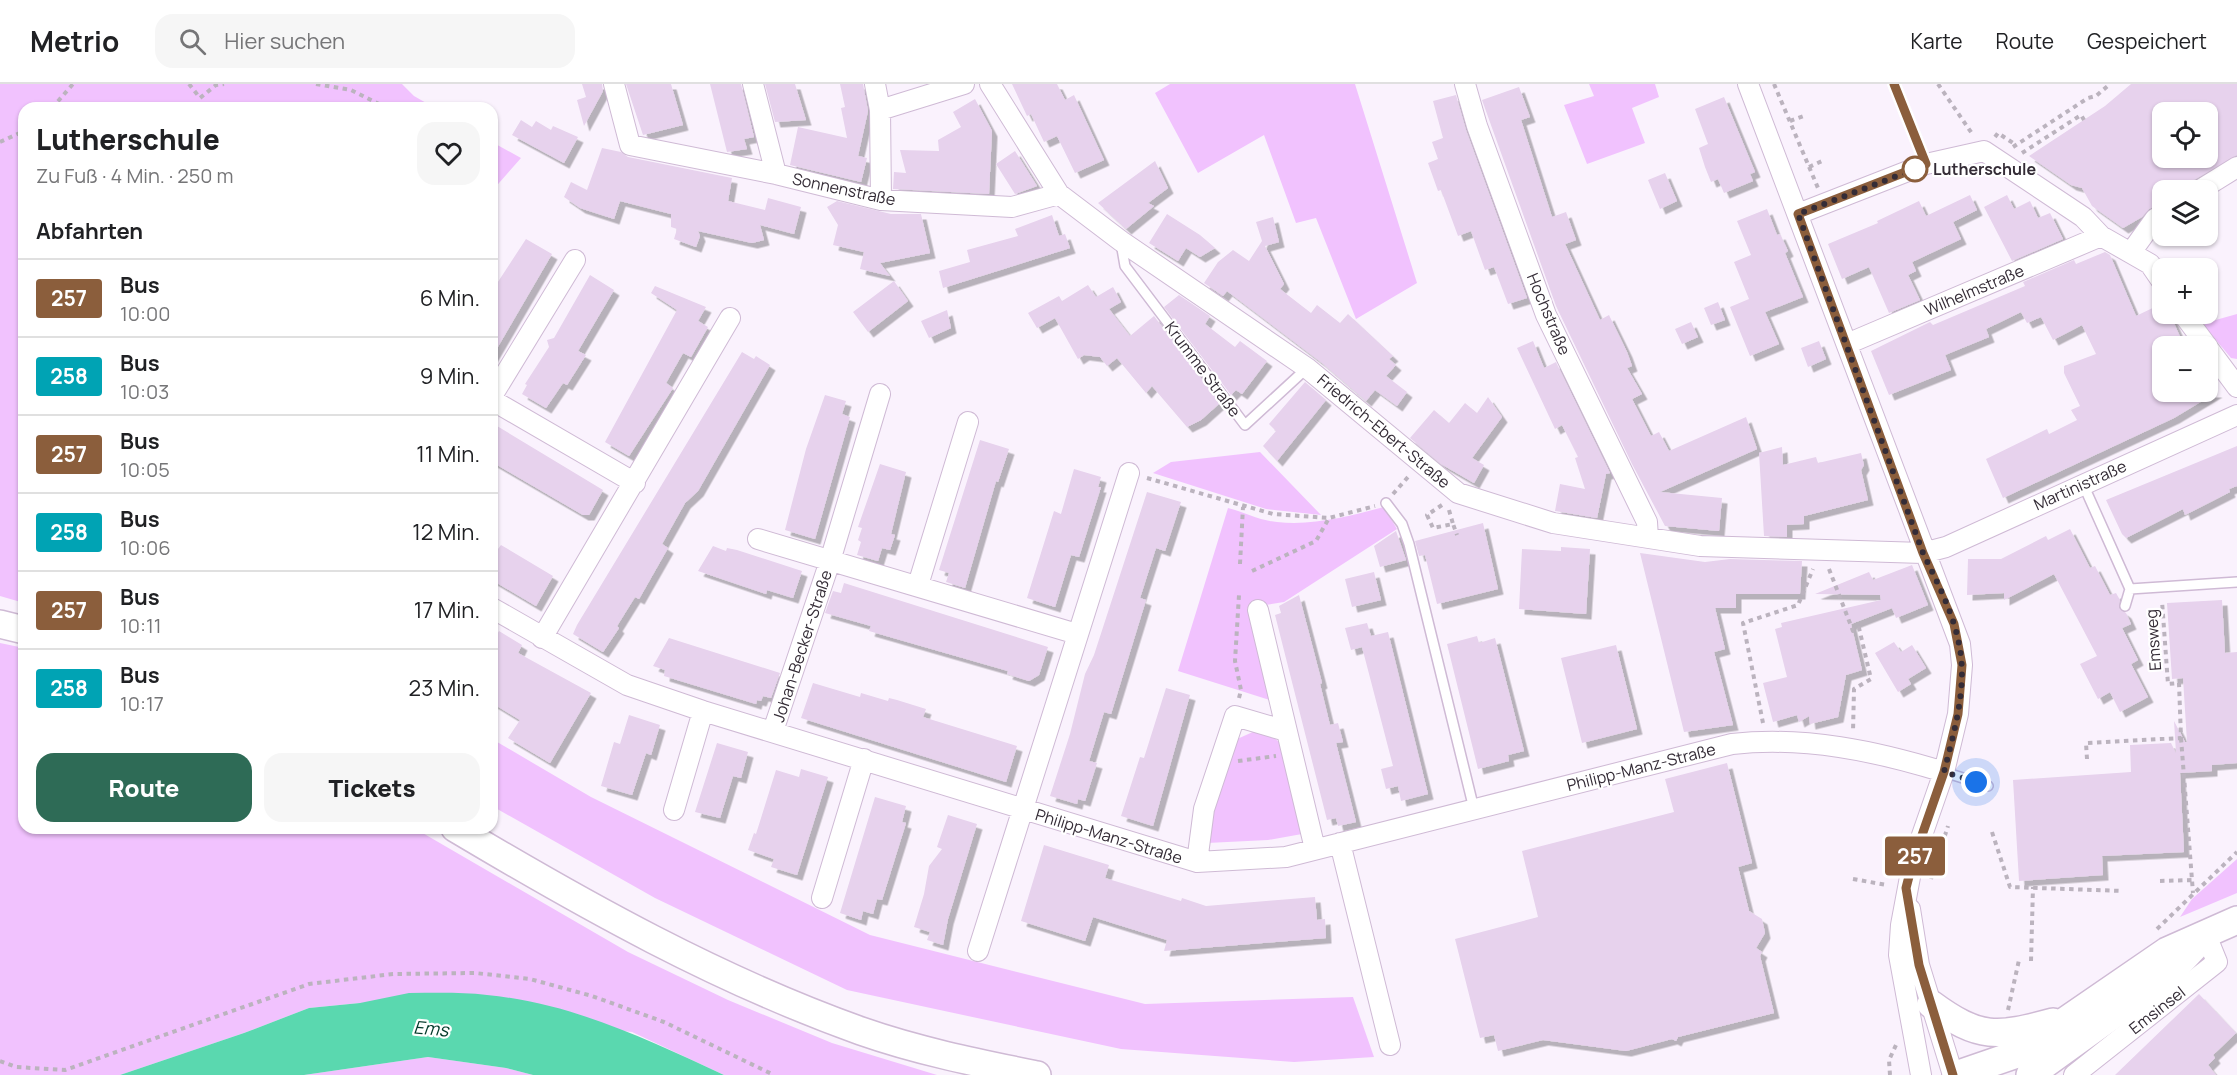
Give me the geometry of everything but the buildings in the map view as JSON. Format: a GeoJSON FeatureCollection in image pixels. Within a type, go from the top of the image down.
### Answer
{"type":"FeatureCollection","features":[{"type":"Feature","properties":{"kind":"main road"},"geometry":{"type":"LineString","coordinates":[[0,624],[18,628]]}},
{"type":"Feature","properties":{"kind":"main road"},"geometry":{"type":"LineString","coordinates":[[465,834],[621,924],[775,998],[863,1031],[954,1058],[1037,1075]]}},
{"type":"Feature","properties":{"kind":"main road"},"geometry":{"type":"LineString","coordinates":[[1955,1075],[2017,1054],[2167,951],[2237,920]]}},
{"type":"Feature","properties":{"kind":"main road"},"geometry":{"type":"LineString","coordinates":[[2037,1073],[2167,976],[2206,935]]}},
{"type":"Feature","properties":{"kind":"main road"},"geometry":{"type":"LineString","coordinates":[[1931,1004],[1972,1029],[1994,1034],[2012,1033],[2075,1016]]}},
{"type":"Feature","properties":{"kind":"street","name":"Sonnenstraße"},"geometry":{"type":"LineString","coordinates":[[614,84],[630,144],[776,174],[881,200],[1012,207],[1059,194]]}},
{"type":"Feature","properties":{"kind":"street"},"geometry":{"type":"LineString","coordinates":[[753,84],[776,174]]}},
{"type":"Feature","properties":{"kind":"street"},"geometry":{"type":"LineString","coordinates":[[875,84],[880,110],[881,200]]}},
{"type":"Feature","properties":{"kind":"street"},"geometry":{"type":"LineString","coordinates":[[880,110],[964,84]]}},
{"type":"Feature","properties":{"kind":"street","name":"Friedrich-Ebert-Straße"},"geometry":{"type":"LineString","coordinates":[[990,84],[1059,194],[1121,241],[1307,368],[1458,493],[1552,523],[1700,546],[1923,553]]}},
{"type":"Feature","properties":{"kind":"street","name":"Hochstraße"},"geometry":{"type":"LineString","coordinates":[[1465,84],[1477,126],[1546,315],[1647,522],[1648,538]]}},
{"type":"Feature","properties":{"kind":"street"},"geometry":{"type":"LineString","coordinates":[[1748,84],[1847,344],[1923,553],[1954,624],[1961,655],[1958,714],[1944,772],[1906,888],[1899,955],[1921,1075]]}},
{"type":"Feature","properties":{"kind":"street"},"geometry":{"type":"LineString","coordinates":[[1798,214],[1926,164],[1984,151],[2083,217],[2101,236],[2132,251],[2152,267]]}},
{"type":"Feature","properties":{"kind":"street"},"geometry":{"type":"LineString","coordinates":[[2215,180],[2237,166]]}},
{"type":"Feature","properties":{"kind":"street"},"geometry":{"type":"LineString","coordinates":[[2132,251],[2152,223]]}},
{"type":"Feature","properties":{"kind":"street","name":"Wilhelmstraße"},"geometry":{"type":"LineString","coordinates":[[1847,344],[2101,236]]}},
{"type":"Feature","properties":{"kind":"street"},"geometry":{"type":"LineString","coordinates":[[498,386],[575,260]]}},
{"type":"Feature","properties":{"kind":"street"},"geometry":{"type":"LineString","coordinates":[[542,638],[730,318]]}},
{"type":"Feature","properties":{"kind":"street"},"geometry":{"type":"LineString","coordinates":[[2218,362],[2237,387]]}},
{"type":"Feature","properties":{"kind":"street","name":"Johan-Becker-Straße"},"geometry":{"type":"LineString","coordinates":[[773,732],[830,561],[880,394]]}},
{"type":"Feature","properties":{"kind":"street"},"geometry":{"type":"LineString","coordinates":[[498,403],[635,483]]}},
{"type":"Feature","properties":{"kind":"street","name":"Martinistraße"},"geometry":{"type":"LineString","coordinates":[[1923,553],[1946,547],[2237,415]]}},
{"type":"Feature","properties":{"kind":"street"},"geometry":{"type":"LineString","coordinates":[[918,585],[968,422]]}},
{"type":"Feature","properties":{"kind":"street"},"geometry":{"type":"LineString","coordinates":[[1022,809],[1129,473]]}},
{"type":"Feature","properties":{"kind":"street","name":"Johan-Becker-Straße"},"geometry":{"type":"LineString","coordinates":[[758,539],[1077,634]]}},
{"type":"Feature","properties":{"kind":"street"},"geometry":{"type":"LineString","coordinates":[[1258,610],[1315,849]]}},
{"type":"Feature","properties":{"kind":"street","name":"Philipp-Manz-Straße"},"geometry":{"type":"LineString","coordinates":[[498,612],[627,685],[703,711],[1197,862],[1286,857],[1732,744],[1767,742],[1852,748],[1886,754],[1944,772]]}},
{"type":"Feature","properties":{"kind":"street"},"geometry":{"type":"LineString","coordinates":[[674,810],[703,711]]}},
{"type":"Feature","properties":{"kind":"street"},"geometry":{"type":"LineString","coordinates":[[1235,716],[1286,731]]}},
{"type":"Feature","properties":{"kind":"street","name":"Philipp-Manz-Straße"},"geometry":{"type":"LineString","coordinates":[[1197,862],[1204,809],[1235,716]]}},
{"type":"Feature","properties":{"kind":"street"},"geometry":{"type":"LineString","coordinates":[[822,898],[864,759]]}},
{"type":"Feature","properties":{"kind":"street","name":"Philipp-Manz-Straße"},"geometry":{"type":"LineString","coordinates":[[978,951],[1022,809]]}},
{"type":"Feature","properties":{"kind":"street"},"geometry":{"type":"LineString","coordinates":[[1340,843],[1390,1045]]}},
{"type":"Feature","properties":{"kind":"street"},"geometry":{"type":"LineString","coordinates":[[1906,888],[1919,965],[1955,1075]]}},
{"type":"Feature","properties":{"kind":"street","name":"Emsinsel"},"geometry":{"type":"LineString","coordinates":[[2074,1075],[2217,962],[2206,935]]}},
{"type":"Feature","properties":{"kind":"lane"},"geometry":{"type":"LineString","coordinates":[[1894,84],[1926,164]]}},
{"type":"Feature","properties":{"kind":"lane","name":"Krumme Straße"},"geometry":{"type":"LineString","coordinates":[[1121,241],[1125,266],[1245,425],[1307,368]]}},
{"type":"Feature","properties":{"kind":"lane"},"geometry":{"type":"LineString","coordinates":[[2083,484],[2130,589],[2125,606]]}},
{"type":"Feature","properties":{"kind":"lane"},"geometry":{"type":"LineString","coordinates":[[1386,503],[1402,524],[1409,544],[1474,808]]}},
{"type":"Feature","properties":{"kind":"lane"},"geometry":{"type":"LineString","coordinates":[[2130,589],[2237,582]]}},
{"type":"Feature","properties":{"kind":"lane"},"geometry":{"type":"LineString","coordinates":[[1944,772],[1988,786]]}},
{"type":"Feature","properties":{"kind":"path"},"geometry":{"type":"LineString","coordinates":[[57,102],[73,84]]}},
{"type":"Feature","properties":{"kind":"path"},"geometry":{"type":"LineString","coordinates":[[189,84],[200,98],[216,85],[224,84]]}},
{"type":"Feature","properties":{"kind":"path"},"geometry":{"type":"LineString","coordinates":[[315,84],[351,90],[375,102]]}},
{"type":"Feature","properties":{"kind":"path"},"geometry":{"type":"LineString","coordinates":[[1774,84],[1824,204]]}},
{"type":"Feature","properties":{"kind":"path"},"geometry":{"type":"LineString","coordinates":[[1938,84],[1984,151]]}},
{"type":"Feature","properties":{"kind":"path"},"geometry":{"type":"LineString","coordinates":[[2014,146],[2088,98],[2096,96],[2110,84]]}},
{"type":"Feature","properties":{"kind":"path"},"geometry":{"type":"LineString","coordinates":[[2005,166],[2081,115],[2084,120]]}},
{"type":"Feature","properties":{"kind":"path"},"geometry":{"type":"LineString","coordinates":[[1790,122],[1804,116]]}},
{"type":"Feature","properties":{"kind":"path"},"geometry":{"type":"LineString","coordinates":[[0,142],[18,134]]}},
{"type":"Feature","properties":{"kind":"path"},"geometry":{"type":"LineString","coordinates":[[2051,135],[2054,139]]}},
{"type":"Feature","properties":{"kind":"path"},"geometry":{"type":"LineString","coordinates":[[1809,167],[1822,161]]}},
{"type":"Feature","properties":{"kind":"path"},"geometry":{"type":"LineString","coordinates":[[1129,473],[1273,514],[1329,518],[1386,503],[1421,462]]}},
{"type":"Feature","properties":{"kind":"path"},"geometry":{"type":"LineString","coordinates":[[1456,535],[1453,524],[1433,528],[1427,515],[1458,493]]}},
{"type":"Feature","properties":{"kind":"path"},"geometry":{"type":"LineString","coordinates":[[1240,564],[1243,507]]}},
{"type":"Feature","properties":{"kind":"path"},"geometry":{"type":"LineString","coordinates":[[1252,571],[1316,541],[1329,518]]}},
{"type":"Feature","properties":{"kind":"path"},"geometry":{"type":"LineString","coordinates":[[1767,742],[1743,623],[1798,605],[1821,548]]}},
{"type":"Feature","properties":{"kind":"path"},"geometry":{"type":"LineString","coordinates":[[1821,548],[1853,631],[1859,628],[1871,680],[1854,689],[1852,748]]}},
{"type":"Feature","properties":{"kind":"path"},"geometry":{"type":"LineString","coordinates":[[1235,716],[1241,690],[1235,661],[1239,595]]}},
{"type":"Feature","properties":{"kind":"path","name":"Emsweg"},"geometry":{"type":"LineString","coordinates":[[2173,600],[2162,600],[2168,684],[2179,683],[2181,738]]}},
{"type":"Feature","properties":{"kind":"path"},"geometry":{"type":"LineString","coordinates":[[2087,759],[2086,743],[2181,738],[2193,894]]}},
{"type":"Feature","properties":{"kind":"path"},"geometry":{"type":"LineString","coordinates":[[1220,763],[1292,755]]}},
{"type":"Feature","properties":{"kind":"path"},"geometry":{"type":"LineString","coordinates":[[1931,882],[1950,820]]}},
{"type":"Feature","properties":{"kind":"path"},"geometry":{"type":"LineString","coordinates":[[1992,832],[2010,887],[2123,891]]}},
{"type":"Feature","properties":{"kind":"path"},"geometry":{"type":"LineString","coordinates":[[2155,931],[2237,852]]}},
{"type":"Feature","properties":{"kind":"path"},"geometry":{"type":"LineString","coordinates":[[1853,879],[1887,885]]}},
{"type":"Feature","properties":{"kind":"path"},"geometry":{"type":"LineString","coordinates":[[2160,881],[2192,880]]}},
{"type":"Feature","properties":{"kind":"path"},"geometry":{"type":"LineString","coordinates":[[2031,961],[2033,887]]}},
{"type":"Feature","properties":{"kind":"path"},"geometry":{"type":"LineString","coordinates":[[2007,1014],[2019,960]]}},
{"type":"Feature","properties":{"kind":"path"},"geometry":{"type":"LineString","coordinates":[[0,1061],[16,1066],[65,1070],[309,984],[393,974],[475,973],[530,979],[592,996],[663,1022],[774,1075]]}},
{"type":"Feature","properties":{"kind":"path"},"geometry":{"type":"LineString","coordinates":[[1998,1013],[2015,1012]]}},
{"type":"Feature","properties":{"kind":"path"},"geometry":{"type":"LineString","coordinates":[[1890,1075],[1889,1060],[1896,1046]]}},
{"type":"Feature","properties":{"kind":"shaded area"},"geometry":{"type":"Polygon","coordinates":[[[0,84],[402,84],[414,96],[424,102],[18,102],[18,601],[0,596],[0,84]]]}},
{"type":"Feature","properties":{"kind":"shaded area"},"geometry":{"type":"Polygon","coordinates":[[[1170,84],[1355,84],[1417,283],[1356,319],[1316,218],[1296,223],[1264,135],[1198,173],[1155,93],[1170,84]]]}},
{"type":"Feature","properties":{"kind":"shaded area"},"geometry":{"type":"Polygon","coordinates":[[[1589,84],[1655,84],[1659,97],[1632,108],[1645,143],[1587,164],[1564,105],[1594,96],[1589,84]]]}},
{"type":"Feature","properties":{"kind":"shaded area"},"geometry":{"type":"Polygon","coordinates":[[[498,145],[521,158],[498,184],[498,145]]]}},
{"type":"Feature","properties":{"kind":"shaded area"},"geometry":{"type":"Polygon","coordinates":[[[2237,314],[2237,359],[2231,358],[2218,342],[2218,336],[2213,336],[2205,327],[2205,324],[2218,324],[2218,319],[2237,314]]]}},
{"type":"Feature","properties":{"kind":"shaded area"},"geometry":{"type":"Polygon","coordinates":[[[1260,452],[1321,515],[1266,509],[1153,473],[1171,462],[1260,452]]]}},
{"type":"Feature","properties":{"kind":"shaded area"},"geometry":{"type":"Polygon","coordinates":[[[1384,507],[1397,529],[1284,602],[1247,608],[1273,701],[1178,671],[1228,508],[1265,520],[1304,523],[1384,507]]]}},
{"type":"Feature","properties":{"kind":"shaded area"},"geometry":{"type":"Polygon","coordinates":[[[0,643],[18,647],[18,834],[424,834],[628,952],[728,1000],[832,1043],[937,1075],[724,1075],[632,1032],[360,1003],[309,1008],[244,1033],[120,1075],[0,1075],[0,643]]]}},
{"type":"Feature","properties":{"kind":"shaded area"},"geometry":{"type":"Polygon","coordinates":[[[1255,731],[1272,736],[1280,743],[1302,834],[1268,840],[1207,843],[1212,807],[1235,740],[1255,731]]]}},
{"type":"Feature","properties":{"kind":"shaded area"},"geometry":{"type":"Polygon","coordinates":[[[498,743],[591,797],[870,935],[1145,1004],[1353,997],[1374,1057],[1294,1062],[1121,1049],[847,990],[655,898],[498,809],[498,743]]]}},
{"type":"Feature","properties":{"kind":"shaded area"},"geometry":{"type":"Polygon","coordinates":[[[2237,859],[2237,893],[2180,917],[2192,899],[2237,859]]]}},
{"type":"Feature","properties":{"kind":"shaded area"},"geometry":{"type":"Polygon","coordinates":[[[428,1057],[506,1068],[533,1075],[304,1075],[428,1057]]]}},
{"type":"Feature","properties":{"kind":"water","name":"Ems"},"geometry":{"type":"Polygon","coordinates":[[[409,993],[478,994],[519,999],[549,1006],[638,1036],[724,1075],[533,1075],[506,1068],[428,1057],[304,1075],[120,1075],[244,1033],[309,1008],[360,1003],[409,993]]]}},
{"type":"Feature","properties":{"kind":"bus line","name":"257"},"geometry":{"type":"LineString","coordinates":[[1894,84],[1926,164],[1798,214],[1923,553],[1940,589],[1960,644],[1962,665],[1958,714],[1944,772],[1906,888],[1919,965],[1953,1075]]}},
{"type":"Feature","properties":{"kind":"place","name":"Lutherschule"},"geometry":{"type":"Point","coordinates":[1915,169]}},
{"type":"Feature","properties":{"kind":"route"},"geometry":{"type":"LineString","coordinates":[[1915,169],[1798,214],[1923,553],[1940,589],[1960,644],[1962,665],[1958,714],[1944,772],[1976,782]]}}]}
